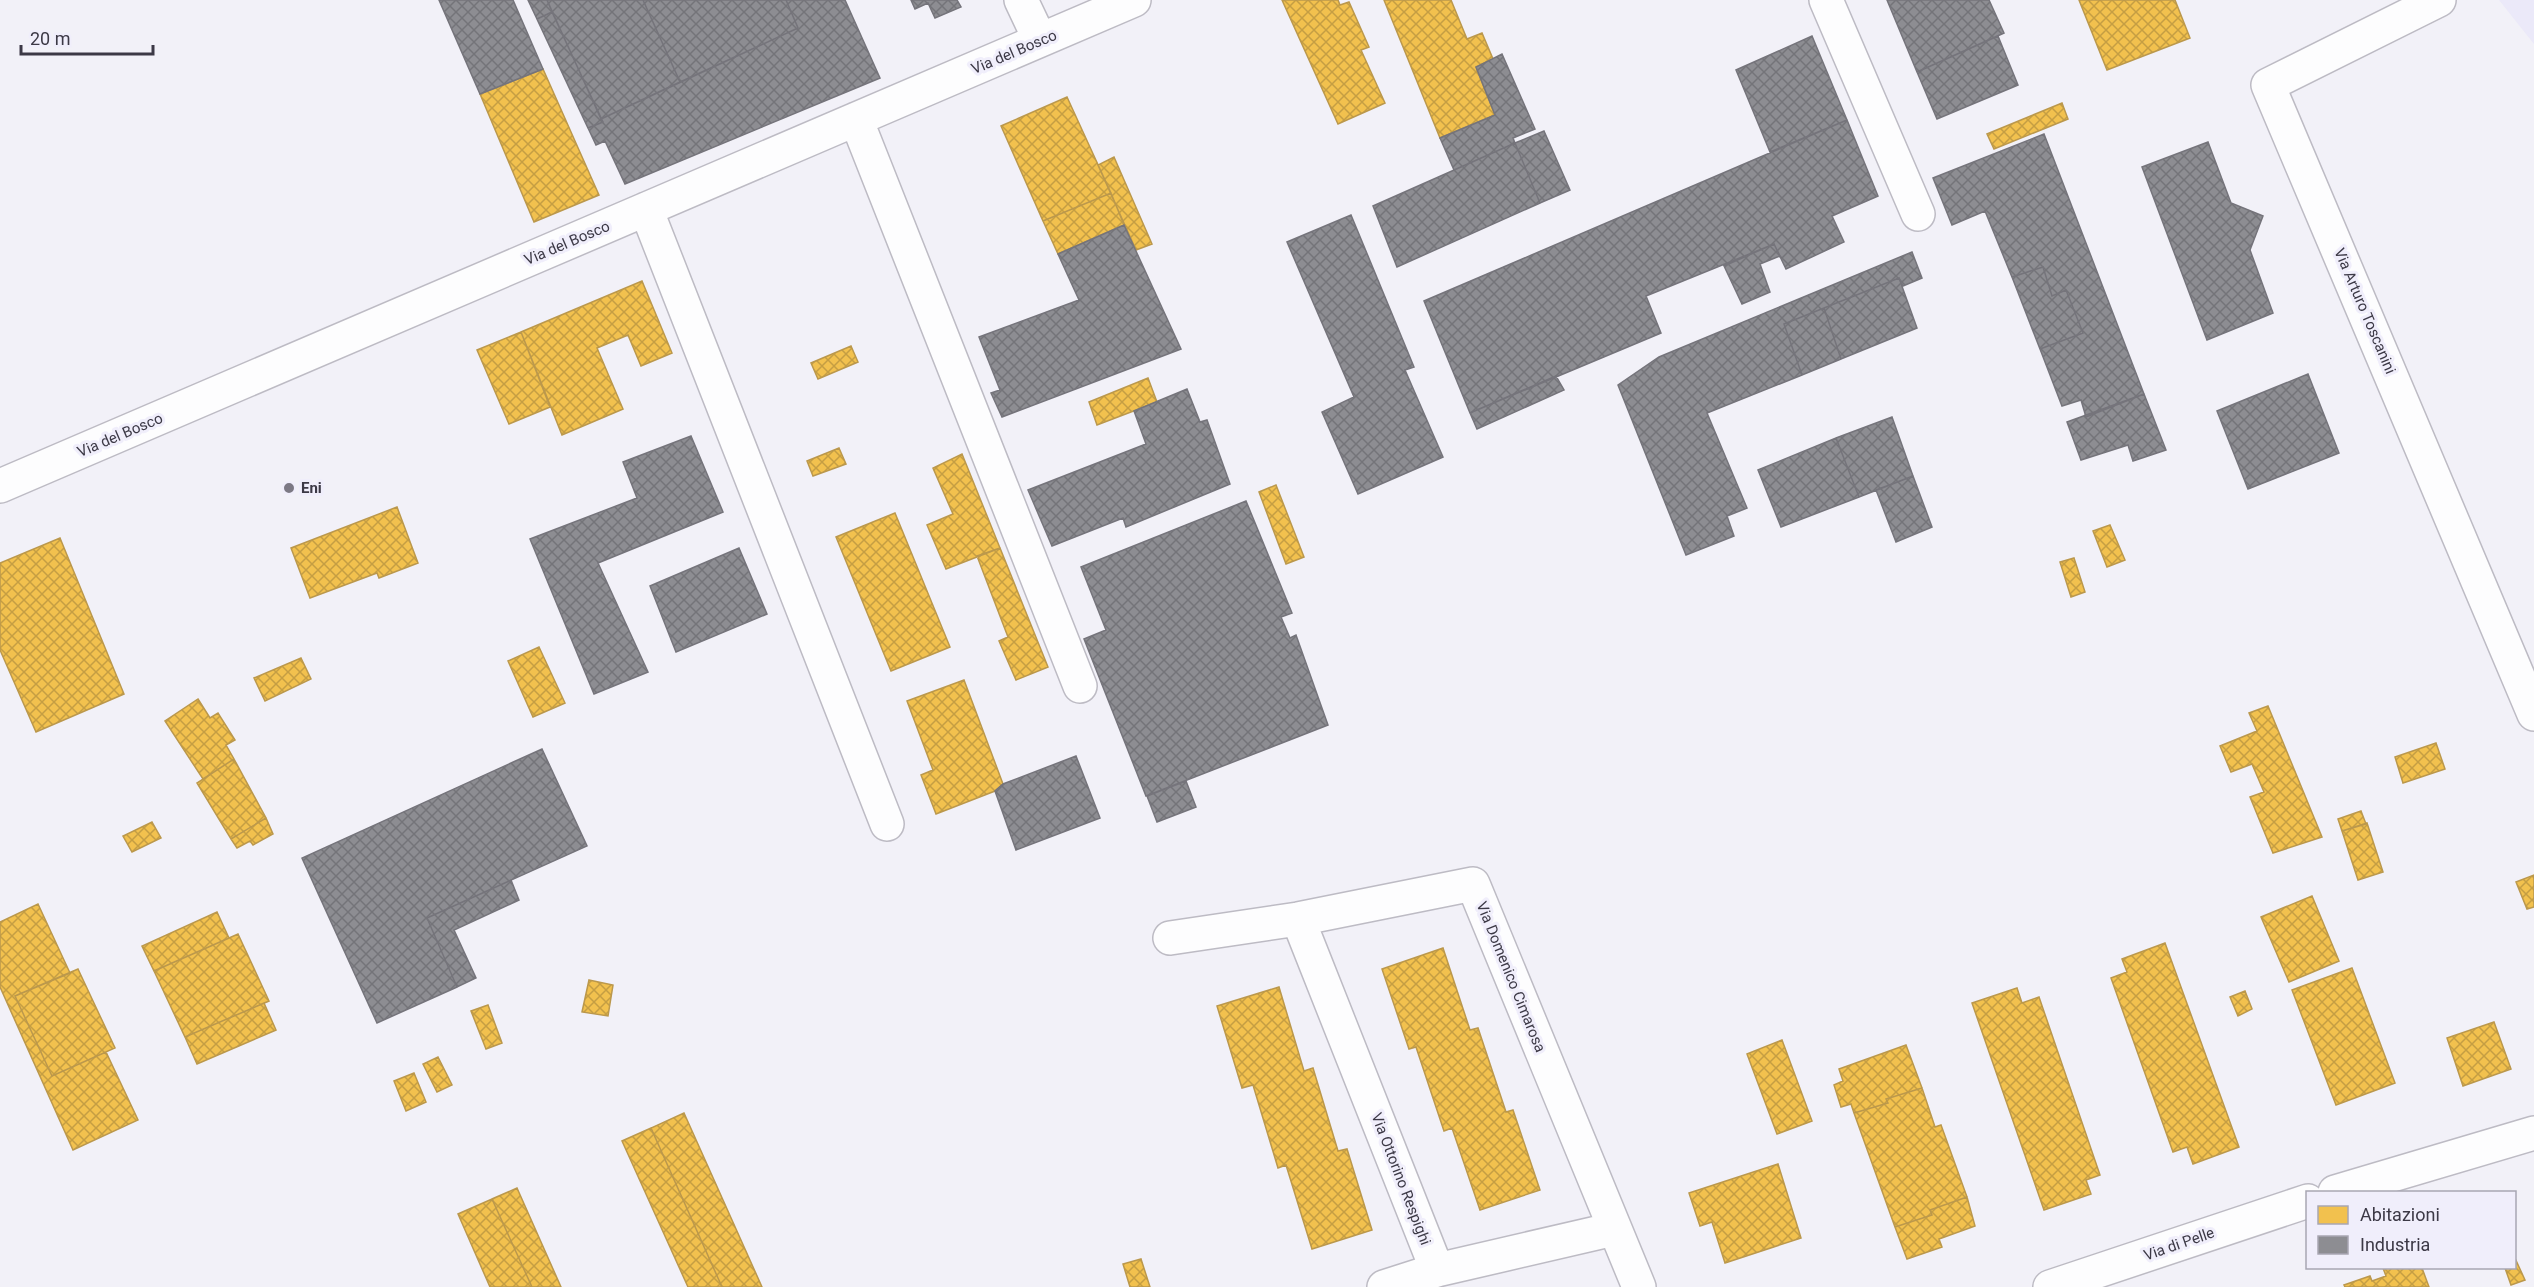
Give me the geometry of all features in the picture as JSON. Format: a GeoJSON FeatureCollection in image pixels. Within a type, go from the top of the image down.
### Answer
{"type":"FeatureCollection","features":[{"type":"Feature","properties":{"kind":"street"},"geometry":{"type":"LineString","coordinates":[[1021,0],[1040,40]]}},
{"type":"Feature","properties":{"kind":"street","name":"Via del Bosco"},"geometry":{"type":"LineString","coordinates":[[0,486],[1134,0]]}},
{"type":"Feature","properties":{"kind":"street"},"geometry":{"type":"LineString","coordinates":[[1826,0],[1918,214]]}},
{"type":"Feature","properties":{"kind":"street","name":"Via Arturo Toscanini"},"geometry":{"type":"LineString","coordinates":[[2439,0],[2268,85],[2534,714]]}},
{"type":"Feature","properties":{"kind":"street"},"geometry":{"type":"LineString","coordinates":[[856,119],[1080,686]]}},
{"type":"Feature","properties":{"kind":"street"},"geometry":{"type":"LineString","coordinates":[[645,209],[887,825]]}},
{"type":"Feature","properties":{"kind":"street","name":"Via Domenico Cimarosa"},"geometry":{"type":"LineString","coordinates":[[1170,938],[1298,919],[1473,885],[1639,1287]]}},
{"type":"Feature","properties":{"kind":"street","name":"Via Ottorino Respighi"},"geometry":{"type":"LineString","coordinates":[[1298,919],[1437,1270]]}},
{"type":"Feature","properties":{"kind":"street"},"geometry":{"type":"LineString","coordinates":[[2338,1191],[2534,1133]]}},
{"type":"Feature","properties":{"kind":"street","name":"Via di Pelle"},"geometry":{"type":"LineString","coordinates":[[2050,1287],[2306,1201]]}},
{"type":"Feature","properties":{"kind":"street"},"geometry":{"type":"LineString","coordinates":[[1383,1287],[1437,1270],[1614,1229]]}},
{"type":"Feature","properties":{"kind":"shaded area"},"geometry":{"type":"Polygon","coordinates":[[[2499,0],[2534,0],[2534,44],[2499,0]]]}},
{"type":"Feature","properties":{"kind":"building: Abitazioni"},"geometry":{"type":"Polygon","coordinates":[[[1282,0],[1338,0],[1340,5],[1349,2],[1369,47],[1361,50],[1385,103],[1338,124],[1282,0]]]}},
{"type":"Feature","properties":{"kind":"building: Abitazioni"},"geometry":{"type":"Polygon","coordinates":[[[1384,0],[1451,0],[1467,39],[1482,33],[1493,59],[1476,67],[1495,115],[1440,138],[1384,0]]]}},
{"type":"Feature","properties":{"kind":"building: Abitazioni"},"geometry":{"type":"Polygon","coordinates":[[[2079,0],[2175,0],[2190,38],[2107,70],[2079,0]]]}},
{"type":"Feature","properties":{"kind":"building: Abitazioni"},"geometry":{"type":"Polygon","coordinates":[[[543,69],[599,195],[534,222],[480,94],[543,69]]]}},
{"type":"Feature","properties":{"kind":"building: Abitazioni"},"geometry":{"type":"Polygon","coordinates":[[[1067,97],[1111,193],[1043,221],[1001,126],[1067,97]]]}},
{"type":"Feature","properties":{"kind":"building: Abitazioni"},"geometry":{"type":"Polygon","coordinates":[[[2062,103],[2068,119],[1994,149],[1987,134],[2062,103]]]}},
{"type":"Feature","properties":{"kind":"building: Abitazioni"},"geometry":{"type":"Polygon","coordinates":[[[1114,157],[1152,244],[1136,250],[1098,165],[1114,157]]]}},
{"type":"Feature","properties":{"kind":"building: Abitazioni"},"geometry":{"type":"Polygon","coordinates":[[[1111,193],[1124,225],[1058,254],[1043,221],[1111,193]]]}},
{"type":"Feature","properties":{"kind":"building: Abitazioni"},"geometry":{"type":"Polygon","coordinates":[[[642,281],[672,353],[641,366],[628,335],[597,348],[623,409],[562,435],[521,332],[642,281]]]}},
{"type":"Feature","properties":{"kind":"building: Abitazioni"},"geometry":{"type":"Polygon","coordinates":[[[521,332],[550,407],[509,424],[477,350],[521,332]]]}},
{"type":"Feature","properties":{"kind":"building: Abitazioni"},"geometry":{"type":"Polygon","coordinates":[[[851,346],[858,362],[818,379],[811,363],[851,346]]]}},
{"type":"Feature","properties":{"kind":"building: Abitazioni"},"geometry":{"type":"Polygon","coordinates":[[[1148,378],[1157,402],[1097,425],[1089,402],[1148,378]]]}},
{"type":"Feature","properties":{"kind":"building: Abitazioni"},"geometry":{"type":"Polygon","coordinates":[[[839,448],[846,464],[813,476],[807,461],[839,448]]]}},
{"type":"Feature","properties":{"kind":"building: Abitazioni"},"geometry":{"type":"Polygon","coordinates":[[[962,454],[1000,548],[946,569],[927,525],[953,514],[933,468],[962,454]]]}},
{"type":"Feature","properties":{"kind":"building: Abitazioni"},"geometry":{"type":"Polygon","coordinates":[[[1276,485],[1304,557],[1286,564],[1259,492],[1276,485]]]}},
{"type":"Feature","properties":{"kind":"building: Abitazioni"},"geometry":{"type":"Polygon","coordinates":[[[397,507],[418,563],[379,578],[377,573],[310,598],[291,548],[397,507]]]}},
{"type":"Feature","properties":{"kind":"building: Abitazioni"},"geometry":{"type":"Polygon","coordinates":[[[895,513],[950,647],[891,671],[836,537],[895,513]]]}},
{"type":"Feature","properties":{"kind":"building: Abitazioni"},"geometry":{"type":"Polygon","coordinates":[[[2110,525],[2125,560],[2107,567],[2093,531],[2110,525]]]}},
{"type":"Feature","properties":{"kind":"building: Abitazioni"},"geometry":{"type":"Polygon","coordinates":[[[60,538],[124,694],[36,732],[0,650],[0,563],[60,538]]]}},
{"type":"Feature","properties":{"kind":"building: Abitazioni"},"geometry":{"type":"Polygon","coordinates":[[[1000,548],[1048,667],[1016,680],[999,641],[1008,637],[977,556],[1000,548]]]}},
{"type":"Feature","properties":{"kind":"building: Abitazioni"},"geometry":{"type":"Polygon","coordinates":[[[2074,558],[2085,592],[2071,597],[2060,562],[2074,558]]]}},
{"type":"Feature","properties":{"kind":"building: Abitazioni"},"geometry":{"type":"Polygon","coordinates":[[[539,647],[565,703],[533,717],[508,661],[539,647]]]}},
{"type":"Feature","properties":{"kind":"building: Abitazioni"},"geometry":{"type":"Polygon","coordinates":[[[301,658],[311,679],[265,701],[254,678],[301,658]]]}},
{"type":"Feature","properties":{"kind":"building: Abitazioni"},"geometry":{"type":"Polygon","coordinates":[[[964,680],[1003,784],[995,791],[936,814],[921,775],[933,770],[907,701],[964,680]]]}},
{"type":"Feature","properties":{"kind":"building: Abitazioni"},"geometry":{"type":"Polygon","coordinates":[[[198,699],[210,718],[218,713],[235,740],[226,745],[234,759],[203,779],[165,721],[198,699]]]}},
{"type":"Feature","properties":{"kind":"building: Abitazioni"},"geometry":{"type":"Polygon","coordinates":[[[2268,706],[2322,837],[2273,853],[2250,797],[2264,792],[2252,764],[2231,772],[2220,746],[2257,731],[2249,713],[2268,706]]]}},
{"type":"Feature","properties":{"kind":"building: Abitazioni"},"geometry":{"type":"Polygon","coordinates":[[[2436,743],[2445,769],[2403,783],[2395,757],[2436,743]]]}},
{"type":"Feature","properties":{"kind":"building: Abitazioni"},"geometry":{"type":"Polygon","coordinates":[[[234,759],[266,818],[231,839],[197,783],[234,759]]]}},
{"type":"Feature","properties":{"kind":"building: Abitazioni"},"geometry":{"type":"Polygon","coordinates":[[[2361,811],[2366,824],[2342,831],[2338,819],[2361,811]]]}},
{"type":"Feature","properties":{"kind":"building: Abitazioni"},"geometry":{"type":"Polygon","coordinates":[[[266,818],[273,834],[253,845],[250,841],[237,848],[231,839],[266,818]]]}},
{"type":"Feature","properties":{"kind":"building: Abitazioni"},"geometry":{"type":"Polygon","coordinates":[[[152,822],[161,838],[132,852],[123,836],[152,822]]]}},
{"type":"Feature","properties":{"kind":"building: Abitazioni"},"geometry":{"type":"Polygon","coordinates":[[[2367,823],[2383,872],[2358,880],[2342,831],[2367,823]]]}},
{"type":"Feature","properties":{"kind":"building: Abitazioni"},"geometry":{"type":"Polygon","coordinates":[[[2534,875],[2534,907],[2527,909],[2516,882],[2534,875]]]}},
{"type":"Feature","properties":{"kind":"building: Abitazioni"},"geometry":{"type":"Polygon","coordinates":[[[2312,896],[2339,961],[2289,982],[2261,917],[2312,896]]]}},
{"type":"Feature","properties":{"kind":"building: Abitazioni"},"geometry":{"type":"Polygon","coordinates":[[[38,904],[70,973],[15,996],[52,1076],[106,1052],[138,1120],[73,1150],[0,987],[0,922],[38,904]]]}},
{"type":"Feature","properties":{"kind":"building: Abitazioni"},"geometry":{"type":"Polygon","coordinates":[[[217,912],[229,938],[154,971],[142,946],[217,912]]]}},
{"type":"Feature","properties":{"kind":"building: Abitazioni"},"geometry":{"type":"Polygon","coordinates":[[[238,934],[269,1001],[185,1037],[154,971],[238,934]]]}},
{"type":"Feature","properties":{"kind":"building: Abitazioni"},"geometry":{"type":"Polygon","coordinates":[[[2165,943],[2239,1147],[2193,1164],[2187,1147],[2173,1152],[2111,978],[2127,972],[2122,959],[2165,943]]]}},
{"type":"Feature","properties":{"kind":"building: Abitazioni"},"geometry":{"type":"Polygon","coordinates":[[[1443,948],[1470,1030],[1478,1028],[1506,1112],[1513,1110],[1540,1190],[1480,1210],[1452,1128],[1444,1131],[1416,1047],[1409,1049],[1382,969],[1443,948]]]}},
{"type":"Feature","properties":{"kind":"building: Abitazioni"},"geometry":{"type":"Polygon","coordinates":[[[2352,968],[2395,1083],[2336,1105],[2292,990],[2352,968]]]}},
{"type":"Feature","properties":{"kind":"building: Abitazioni"},"geometry":{"type":"Polygon","coordinates":[[[78,969],[115,1048],[52,1076],[15,996],[78,969]]]}},
{"type":"Feature","properties":{"kind":"building: Abitazioni"},"geometry":{"type":"Polygon","coordinates":[[[589,980],[613,985],[608,1016],[582,1012],[589,980]]]}},
{"type":"Feature","properties":{"kind":"building: Abitazioni"},"geometry":{"type":"Polygon","coordinates":[[[1279,987],[1304,1071],[1313,1068],[1338,1151],[1347,1149],[1372,1230],[1312,1249],[1286,1165],[1278,1168],[1253,1085],[1242,1088],[1217,1006],[1279,987]]]}},
{"type":"Feature","properties":{"kind":"building: Abitazioni"},"geometry":{"type":"Polygon","coordinates":[[[2017,988],[2022,1003],[2039,997],[2100,1175],[2086,1180],[2091,1194],[2044,1210],[1972,1003],[2017,988]]]}},
{"type":"Feature","properties":{"kind":"building: Abitazioni"},"geometry":{"type":"Polygon","coordinates":[[[2245,991],[2252,1009],[2238,1016],[2230,997],[2245,991]]]}},
{"type":"Feature","properties":{"kind":"building: Abitazioni"},"geometry":{"type":"Polygon","coordinates":[[[264,1003],[276,1030],[197,1064],[185,1037],[264,1003]]]}},
{"type":"Feature","properties":{"kind":"building: Abitazioni"},"geometry":{"type":"Polygon","coordinates":[[[488,1005],[502,1043],[486,1049],[471,1011],[488,1005]]]}},
{"type":"Feature","properties":{"kind":"building: Abitazioni"},"geometry":{"type":"Polygon","coordinates":[[[2494,1022],[2511,1069],[2463,1086],[2447,1038],[2494,1022]]]}},
{"type":"Feature","properties":{"kind":"building: Abitazioni"},"geometry":{"type":"Polygon","coordinates":[[[1782,1040],[1812,1121],[1777,1134],[1747,1054],[1782,1040]]]}},
{"type":"Feature","properties":{"kind":"building: Abitazioni"},"geometry":{"type":"Polygon","coordinates":[[[1906,1045],[1922,1088],[1886,1099],[1888,1103],[1854,1113],[1851,1104],[1841,1107],[1834,1085],[1843,1081],[1839,1069],[1906,1045]]]}},
{"type":"Feature","properties":{"kind":"building: Abitazioni"},"geometry":{"type":"Polygon","coordinates":[[[438,1057],[452,1085],[437,1092],[423,1064],[438,1057]]]}},
{"type":"Feature","properties":{"kind":"building: Abitazioni"},"geometry":{"type":"Polygon","coordinates":[[[414,1073],[426,1102],[406,1111],[394,1081],[414,1073]]]}},
{"type":"Feature","properties":{"kind":"building: Abitazioni"},"geometry":{"type":"Polygon","coordinates":[[[1922,1088],[1935,1127],[1941,1125],[1967,1197],[1930,1210],[1932,1215],[1895,1227],[1854,1113],[1888,1103],[1886,1099],[1922,1088]]]}},
{"type":"Feature","properties":{"kind":"building: Abitazioni"},"geometry":{"type":"Polygon","coordinates":[[[684,1113],[762,1287],[722,1287],[651,1128],[684,1113]]]}},
{"type":"Feature","properties":{"kind":"building: Abitazioni"},"geometry":{"type":"Polygon","coordinates":[[[651,1128],[722,1287],[688,1287],[622,1141],[651,1128]]]}},
{"type":"Feature","properties":{"kind":"building: Abitazioni"},"geometry":{"type":"Polygon","coordinates":[[[1778,1164],[1801,1238],[1725,1263],[1712,1222],[1700,1226],[1689,1193],[1778,1164]]]}},
{"type":"Feature","properties":{"kind":"building: Abitazioni"},"geometry":{"type":"Polygon","coordinates":[[[517,1188],[561,1287],[532,1287],[492,1199],[517,1188]]]}},
{"type":"Feature","properties":{"kind":"building: Abitazioni"},"geometry":{"type":"Polygon","coordinates":[[[1967,1197],[1975,1226],[1939,1239],[1942,1247],[1907,1259],[1895,1227],[1932,1215],[1930,1210],[1967,1197]]]}},
{"type":"Feature","properties":{"kind":"building: Abitazioni"},"geometry":{"type":"Polygon","coordinates":[[[492,1199],[532,1287],[490,1287],[458,1214],[492,1199]]]}},
{"type":"Feature","properties":{"kind":"building: Abitazioni"},"geometry":{"type":"Polygon","coordinates":[[[1141,1259],[1150,1287],[1130,1287],[1123,1264],[1141,1259]]]}},
{"type":"Feature","properties":{"kind":"building: Abitazioni"},"geometry":{"type":"Polygon","coordinates":[[[2516,1260],[2525,1280],[2511,1285],[2505,1269],[2516,1269],[2516,1260]]]}},
{"type":"Feature","properties":{"kind":"building: Abitazioni"},"geometry":{"type":"Polygon","coordinates":[[[2383,1269],[2422,1269],[2429,1287],[2345,1287],[2344,1285],[2370,1276],[2372,1281],[2386,1276],[2383,1269]]]}},
{"type":"Feature","properties":{"kind":"building: Industria"},"geometry":{"type":"Polygon","coordinates":[[[439,0],[513,0],[543,69],[480,94],[439,0]]]}},
{"type":"Feature","properties":{"kind":"building: Industria"},"geometry":{"type":"Polygon","coordinates":[[[528,0],[547,0],[552,12],[537,19],[528,0]]]}},
{"type":"Feature","properties":{"kind":"building: Industria"},"geometry":{"type":"Polygon","coordinates":[[[547,0],[643,0],[680,82],[601,119],[547,0]]]}},
{"type":"Feature","properties":{"kind":"building: Industria"},"geometry":{"type":"Polygon","coordinates":[[[643,0],[786,0],[798,28],[680,82],[643,0]]]}},
{"type":"Feature","properties":{"kind":"building: Industria"},"geometry":{"type":"Polygon","coordinates":[[[786,0],[845,0],[880,78],[625,184],[605,141],[596,145],[588,128],[603,122],[601,119],[798,28],[786,0]]]}},
{"type":"Feature","properties":{"kind":"building: Industria"},"geometry":{"type":"Polygon","coordinates":[[[911,0],[957,0],[961,7],[935,18],[928,3],[915,9],[911,0]]]}},
{"type":"Feature","properties":{"kind":"building: Industria"},"geometry":{"type":"Polygon","coordinates":[[[1887,0],[1989,0],[2004,33],[1917,72],[1887,0]]]}},
{"type":"Feature","properties":{"kind":"building: Industria"},"geometry":{"type":"Polygon","coordinates":[[[552,12],[603,122],[588,128],[537,19],[552,12]]]}},
{"type":"Feature","properties":{"kind":"building: Industria"},"geometry":{"type":"Polygon","coordinates":[[[1812,36],[1847,120],[1770,152],[1736,70],[1812,36]]]}},
{"type":"Feature","properties":{"kind":"building: Industria"},"geometry":{"type":"Polygon","coordinates":[[[1998,36],[2018,85],[1937,119],[1917,72],[1998,36]]]}},
{"type":"Feature","properties":{"kind":"building: Industria"},"geometry":{"type":"Polygon","coordinates":[[[1502,54],[1535,129],[1513,138],[1515,143],[1454,170],[1440,138],[1495,115],[1476,67],[1502,54]]]}},
{"type":"Feature","properties":{"kind":"building: Industria"},"geometry":{"type":"Polygon","coordinates":[[[1847,120],[1878,196],[1832,216],[1844,242],[1786,269],[1774,244],[1646,296],[1661,333],[1470,413],[1424,301],[1847,120]]]}},
{"type":"Feature","properties":{"kind":"building: Industria"},"geometry":{"type":"Polygon","coordinates":[[[1544,131],[1570,190],[1540,203],[1515,143],[1544,131]]]}},
{"type":"Feature","properties":{"kind":"building: Industria"},"geometry":{"type":"Polygon","coordinates":[[[2044,134],[2144,394],[2086,417],[2081,400],[2062,406],[2040,349],[2083,333],[2066,290],[2052,296],[2043,267],[2012,277],[1985,211],[1952,225],[1933,178],[2044,134]]]}},
{"type":"Feature","properties":{"kind":"building: Industria"},"geometry":{"type":"Polygon","coordinates":[[[2208,142],[2231,203],[2263,216],[2250,250],[2273,313],[2207,340],[2142,167],[2208,142]]]}},
{"type":"Feature","properties":{"kind":"building: Industria"},"geometry":{"type":"Polygon","coordinates":[[[1515,143],[1540,203],[1397,267],[1373,206],[1515,143]]]}},
{"type":"Feature","properties":{"kind":"building: Industria"},"geometry":{"type":"Polygon","coordinates":[[[1351,215],[1414,367],[1405,370],[1443,457],[1358,494],[1322,412],[1354,397],[1287,242],[1351,215]]]}},
{"type":"Feature","properties":{"kind":"building: Industria"},"geometry":{"type":"Polygon","coordinates":[[[1124,225],[1181,349],[1002,417],[991,393],[1000,390],[979,337],[1079,300],[1058,254],[1124,225]]]}},
{"type":"Feature","properties":{"kind":"building: Industria"},"geometry":{"type":"Polygon","coordinates":[[[1774,244],[1780,256],[1760,264],[1770,292],[1742,304],[1724,266],[1774,244]]]}},
{"type":"Feature","properties":{"kind":"building: Industria"},"geometry":{"type":"Polygon","coordinates":[[[1912,252],[1922,278],[1903,286],[1899,278],[1784,324],[1802,375],[1707,413],[1747,508],[1727,516],[1734,536],[1686,555],[1618,385],[1659,357],[1912,252]]]}},
{"type":"Feature","properties":{"kind":"building: Industria"},"geometry":{"type":"Polygon","coordinates":[[[2043,267],[2052,296],[2066,290],[2083,333],[2040,349],[2012,277],[2043,267]]]}},
{"type":"Feature","properties":{"kind":"building: Industria"},"geometry":{"type":"Polygon","coordinates":[[[1899,278],[1917,328],[1841,359],[1824,308],[1899,278]]]}},
{"type":"Feature","properties":{"kind":"building: Industria"},"geometry":{"type":"Polygon","coordinates":[[[1824,308],[1841,359],[1802,375],[1784,324],[1824,308]]]}},
{"type":"Feature","properties":{"kind":"building: Industria"},"geometry":{"type":"Polygon","coordinates":[[[2308,374],[2339,453],[2248,489],[2217,411],[2308,374]]]}},
{"type":"Feature","properties":{"kind":"building: Industria"},"geometry":{"type":"Polygon","coordinates":[[[1556,376],[1564,390],[1477,429],[1470,413],[1556,376]]]}},
{"type":"Feature","properties":{"kind":"building: Industria"},"geometry":{"type":"Polygon","coordinates":[[[1187,389],[1200,422],[1207,420],[1230,484],[1126,527],[1123,518],[1052,546],[1028,490],[1146,444],[1134,411],[1187,389]]]}},
{"type":"Feature","properties":{"kind":"building: Industria"},"geometry":{"type":"Polygon","coordinates":[[[2144,394],[2166,450],[2133,461],[2128,445],[2081,460],[2067,422],[2144,394]]]}},
{"type":"Feature","properties":{"kind":"building: Industria"},"geometry":{"type":"Polygon","coordinates":[[[1892,417],[1913,476],[1859,497],[1836,438],[1892,417]]]}},
{"type":"Feature","properties":{"kind":"building: Industria"},"geometry":{"type":"Polygon","coordinates":[[[691,436],[723,512],[598,563],[648,672],[594,694],[530,539],[637,498],[623,462],[691,436]]]}},
{"type":"Feature","properties":{"kind":"building: Industria"},"geometry":{"type":"Polygon","coordinates":[[[1836,438],[1859,497],[1781,527],[1758,470],[1836,438]]]}},
{"type":"Feature","properties":{"kind":"building: Industria"},"geometry":{"type":"Polygon","coordinates":[[[1913,476],[1932,527],[1896,542],[1876,490],[1913,476]]]}},
{"type":"Feature","properties":{"kind":"building: Industria"},"geometry":{"type":"Polygon","coordinates":[[[1246,501],[1292,613],[1281,617],[1290,638],[1296,635],[1328,725],[1146,796],[1084,639],[1106,630],[1081,567],[1246,501]]]}},
{"type":"Feature","properties":{"kind":"building: Industria"},"geometry":{"type":"Polygon","coordinates":[[[739,548],[767,614],[676,652],[650,586],[739,548]]]}},
{"type":"Feature","properties":{"kind":"building: Industria"},"geometry":{"type":"Polygon","coordinates":[[[542,749],[587,846],[427,918],[457,987],[377,1023],[302,858],[542,749]]]}},
{"type":"Feature","properties":{"kind":"building: Industria"},"geometry":{"type":"Polygon","coordinates":[[[1076,756],[1100,818],[1016,850],[995,791],[1003,784],[1076,756]]]}},
{"type":"Feature","properties":{"kind":"building: Industria"},"geometry":{"type":"Polygon","coordinates":[[[1186,781],[1196,807],[1157,822],[1147,796],[1186,781]]]}},
{"type":"Feature","properties":{"kind":"building: Industria"},"geometry":{"type":"Polygon","coordinates":[[[511,880],[519,900],[454,930],[476,978],[457,987],[427,918],[511,880]]]}},
{"type":"Feature","properties":{"kind":"place","name":"Eni"},"geometry":{"type":"Point","coordinates":[289,488]}}]}
